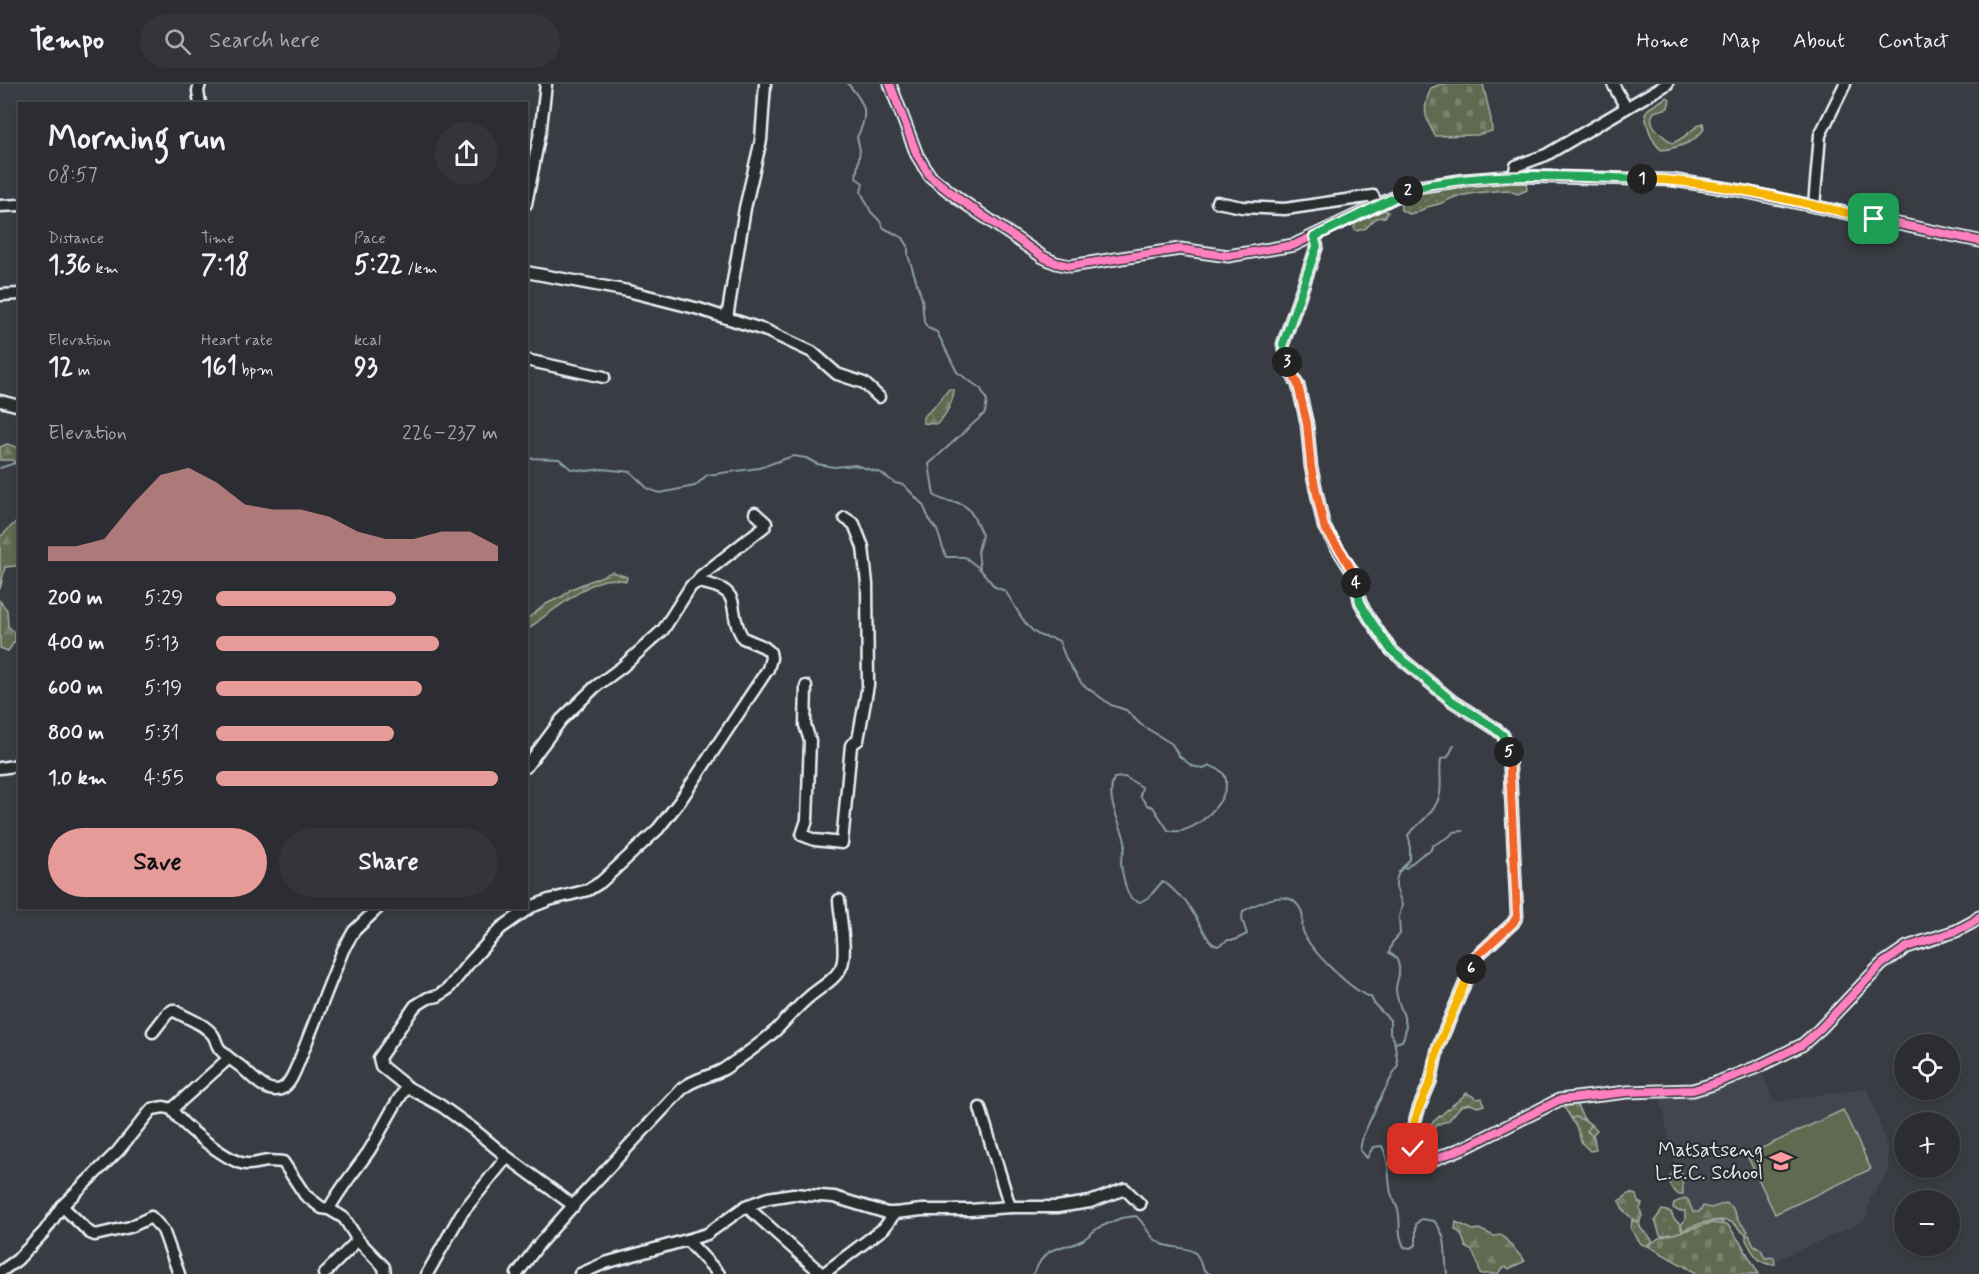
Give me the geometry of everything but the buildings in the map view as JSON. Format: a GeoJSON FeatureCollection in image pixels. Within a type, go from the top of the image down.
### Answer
{"type":"FeatureCollection","features":[{"type":"Feature","properties":{"kind":"street"},"geometry":{"type":"LineString","coordinates":[[200,84],[198,91],[200,102]]}},
{"type":"Feature","properties":{"kind":"street"},"geometry":{"type":"LineString","coordinates":[[528,194],[541,127],[546,84]]}},
{"type":"Feature","properties":{"kind":"street"},"geometry":{"type":"LineString","coordinates":[[727,318],[745,208],[761,140],[765,84]]}},
{"type":"Feature","properties":{"kind":"street"},"geometry":{"type":"LineString","coordinates":[[890,84],[917,155],[930,176],[1043,257],[1070,266],[1180,249],[1228,256],[1294,245],[1416,187],[1514,176],[1672,180],[1737,190],[1979,241]]}},
{"type":"Feature","properties":{"kind":"street"},"geometry":{"type":"LineString","coordinates":[[1613,84],[1626,108]]}},
{"type":"Feature","properties":{"kind":"street"},"geometry":{"type":"LineString","coordinates":[[1514,176],[1516,166],[1546,155],[1666,84]]}},
{"type":"Feature","properties":{"kind":"street"},"geometry":{"type":"LineString","coordinates":[[1814,206],[1820,135],[1845,84]]}},
{"type":"Feature","properties":{"kind":"street"},"geometry":{"type":"LineString","coordinates":[[1217,202],[1242,207],[1285,209],[1373,196],[1377,205]]}},
{"type":"Feature","properties":{"kind":"street"},"geometry":{"type":"LineString","coordinates":[[0,206],[18,205]]}},
{"type":"Feature","properties":{"kind":"street"},"geometry":{"type":"LineString","coordinates":[[1314,237],[1317,246],[1283,344],[1287,365],[1298,385],[1307,424],[1311,467],[1324,527],[1355,576],[1360,602],[1391,650],[1452,701],[1503,735],[1509,751],[1517,916],[1513,923],[1476,957],[1438,1047],[1431,1080],[1411,1134],[1413,1149],[1420,1157],[1430,1161],[1461,1149],[1559,1100],[1627,1092],[1693,1090],[1757,1067],[1802,1045],[1882,964],[1907,947],[1956,932],[1979,917]]}},
{"type":"Feature","properties":{"kind":"street"},"geometry":{"type":"LineString","coordinates":[[528,272],[628,291],[767,331],[812,352],[837,374],[864,383],[879,397]]}},
{"type":"Feature","properties":{"kind":"street"},"geometry":{"type":"LineString","coordinates":[[0,295],[18,294]]}},
{"type":"Feature","properties":{"kind":"street"},"geometry":{"type":"LineString","coordinates":[[528,360],[604,376]]}},
{"type":"Feature","properties":{"kind":"street"},"geometry":{"type":"LineString","coordinates":[[0,401],[18,406]]}},
{"type":"Feature","properties":{"kind":"street"},"geometry":{"type":"LineString","coordinates":[[528,763],[561,720],[595,687],[663,630],[691,586],[765,526],[766,523],[755,513]]}},
{"type":"Feature","properties":{"kind":"street"},"geometry":{"type":"LineString","coordinates":[[806,686],[805,725],[810,741],[807,820],[802,835],[814,840],[842,843],[851,745],[858,740],[868,675],[867,584],[863,547],[854,524],[845,518]]}},
{"type":"Feature","properties":{"kind":"street"},"geometry":{"type":"LineString","coordinates":[[528,909],[549,900],[588,890],[626,861],[658,829],[680,801],[768,669],[770,652],[743,638],[738,631],[732,598],[713,584],[698,582]]}},
{"type":"Feature","properties":{"kind":"street"},"geometry":{"type":"LineString","coordinates":[[0,768],[18,763]]}},
{"type":"Feature","properties":{"kind":"street"},"geometry":{"type":"LineString","coordinates":[[517,1274],[539,1244],[683,1088],[691,1082],[709,1077],[722,1070],[748,1053],[841,969],[844,955],[839,900]]}},
{"type":"Feature","properties":{"kind":"street"},"geometry":{"type":"LineString","coordinates":[[153,1032],[173,1010],[202,1025],[214,1036],[217,1046],[228,1059],[261,1084],[280,1090],[289,1083],[343,950],[354,931],[377,909]]}},
{"type":"Feature","properties":{"kind":"street"},"geometry":{"type":"LineString","coordinates":[[528,909],[489,940],[448,989],[415,1006],[379,1058],[381,1066],[407,1087],[440,1105],[573,1206]]}},
{"type":"Feature","properties":{"kind":"street"},"geometry":{"type":"LineString","coordinates":[[172,1109],[228,1059]]}},
{"type":"Feature","properties":{"kind":"street"},"geometry":{"type":"LineString","coordinates":[[329,1209],[334,1198],[369,1150],[407,1087]]}},
{"type":"Feature","properties":{"kind":"street"},"geometry":{"type":"LineString","coordinates":[[0,1272],[17,1260],[44,1232],[62,1206],[118,1151],[152,1109],[164,1107],[172,1109],[186,1125],[236,1162],[247,1165],[269,1161],[283,1162],[306,1195],[322,1208],[329,1209],[344,1218],[358,1240],[384,1267],[386,1274]]}},
{"type":"Feature","properties":{"kind":"street"},"geometry":{"type":"LineString","coordinates":[[980,1107],[1010,1207]]}},
{"type":"Feature","properties":{"kind":"street"},"geometry":{"type":"LineString","coordinates":[[427,1274],[461,1214],[507,1157]]}},
{"type":"Feature","properties":{"kind":"street"},"geometry":{"type":"LineString","coordinates":[[580,1274],[605,1263],[707,1234],[746,1206],[768,1198],[793,1194],[815,1194],[849,1200],[887,1213],[1057,1207],[1090,1202],[1125,1189],[1140,1204]]}},
{"type":"Feature","properties":{"kind":"street"},"geometry":{"type":"LineString","coordinates":[[62,1206],[95,1235],[130,1227],[151,1216],[163,1230],[179,1274]]}},
{"type":"Feature","properties":{"kind":"street"},"geometry":{"type":"LineString","coordinates":[[746,1206],[823,1274],[884,1228],[896,1213]]}},
{"type":"Feature","properties":{"kind":"street"},"geometry":{"type":"LineString","coordinates":[[324,1274],[358,1240]]}},
{"type":"Feature","properties":{"kind":"street"},"geometry":{"type":"LineString","coordinates":[[687,1240],[719,1274]]}},
{"type":"Feature","properties":{"kind":"shaded area","name":"Matsatseng L.E.C. School"},"geometry":{"type":"Polygon","coordinates":[[[1762,1071],[1773,1102],[1867,1088],[1888,1148],[1888,1173],[1871,1197],[1865,1221],[1770,1263],[1732,1216],[1724,1210],[1685,1219],[1661,1099],[1710,1092],[1762,1071]]]}},
{"type":"Feature","properties":{"kind":"green space"},"geometry":{"type":"Polygon","coordinates":[[[1441,84],[1483,84],[1492,131],[1477,135],[1435,136],[1428,123],[1425,107],[1431,88],[1441,84]]]}},
{"type":"Feature","properties":{"kind":"green space"},"geometry":{"type":"Polygon","coordinates":[[[1667,97],[1670,99],[1668,108],[1654,112],[1652,116],[1653,125],[1664,137],[1672,143],[1703,123],[1704,129],[1685,144],[1662,150],[1653,139],[1645,114],[1648,109],[1667,97]]]}},
{"type":"Feature","properties":{"kind":"green space"},"geometry":{"type":"Polygon","coordinates":[[[1488,181],[1526,181],[1527,190],[1518,194],[1506,190],[1455,197],[1409,214],[1401,210],[1400,200],[1413,191],[1488,181]]]}},
{"type":"Feature","properties":{"kind":"green space"},"geometry":{"type":"Polygon","coordinates":[[[1383,209],[1388,212],[1385,217],[1376,218],[1366,228],[1357,231],[1354,228],[1358,220],[1383,209]]]}},
{"type":"Feature","properties":{"kind":"green space"},"geometry":{"type":"Polygon","coordinates":[[[949,389],[954,390],[954,394],[943,417],[937,424],[923,423],[923,417],[949,389]]]}},
{"type":"Feature","properties":{"kind":"green space"},"geometry":{"type":"Polygon","coordinates":[[[7,444],[18,448],[18,467],[12,460],[0,460],[0,447],[7,444]]]}},
{"type":"Feature","properties":{"kind":"green space"},"geometry":{"type":"Polygon","coordinates":[[[18,521],[18,564],[5,567],[0,589],[0,537],[18,521]]]}},
{"type":"Feature","properties":{"kind":"green space"},"geometry":{"type":"Polygon","coordinates":[[[612,572],[627,577],[626,581],[617,579],[593,584],[550,612],[528,630],[528,618],[571,589],[612,572]]]}},
{"type":"Feature","properties":{"kind":"green space"},"geometry":{"type":"Polygon","coordinates":[[[0,601],[7,610],[8,626],[15,633],[15,641],[8,651],[0,648],[0,601]]]}},
{"type":"Feature","properties":{"kind":"green space"},"geometry":{"type":"Polygon","coordinates":[[[1467,1093],[1477,1099],[1482,1098],[1484,1105],[1461,1106],[1448,1121],[1441,1123],[1432,1132],[1420,1133],[1467,1093]]]}},
{"type":"Feature","properties":{"kind":"green space"},"geometry":{"type":"Polygon","coordinates":[[[1574,1102],[1588,1122],[1571,1118],[1564,1107],[1574,1102]]]}},
{"type":"Feature","properties":{"kind":"green space"},"geometry":{"type":"Polygon","coordinates":[[[1843,1110],[1871,1169],[1775,1214],[1747,1155],[1843,1110]]]}},
{"type":"Feature","properties":{"kind":"green space"},"geometry":{"type":"Polygon","coordinates":[[[1576,1117],[1590,1125],[1587,1131],[1594,1138],[1596,1150],[1590,1151],[1581,1142],[1571,1118],[1576,1117]]]}},
{"type":"Feature","properties":{"kind":"green space"},"geometry":{"type":"Polygon","coordinates":[[[1589,1123],[1597,1130],[1593,1134],[1594,1138],[1587,1131],[1589,1123]]]}},
{"type":"Feature","properties":{"kind":"green space"},"geometry":{"type":"Polygon","coordinates":[[[1678,1171],[1682,1174],[1683,1194],[1679,1195],[1670,1182],[1673,1172],[1678,1171]]]}},
{"type":"Feature","properties":{"kind":"green space"},"geometry":{"type":"Polygon","coordinates":[[[1630,1193],[1636,1195],[1638,1202],[1642,1204],[1640,1209],[1642,1216],[1636,1222],[1624,1211],[1619,1201],[1630,1193]]]}},
{"type":"Feature","properties":{"kind":"green space"},"geometry":{"type":"Polygon","coordinates":[[[1685,1198],[1693,1212],[1699,1212],[1703,1206],[1711,1208],[1726,1203],[1732,1207],[1738,1220],[1748,1231],[1746,1234],[1731,1222],[1720,1220],[1693,1226],[1683,1231],[1681,1225],[1685,1220],[1685,1211],[1673,1208],[1674,1203],[1685,1198]]]}},
{"type":"Feature","properties":{"kind":"green space"},"geometry":{"type":"Polygon","coordinates":[[[1662,1210],[1671,1212],[1674,1219],[1681,1225],[1681,1229],[1709,1222],[1723,1222],[1721,1226],[1664,1236],[1660,1235],[1655,1220],[1662,1210]]]}},
{"type":"Feature","properties":{"kind":"green space"},"geometry":{"type":"Polygon","coordinates":[[[1632,1220],[1636,1222],[1640,1220],[1640,1227],[1652,1241],[1646,1246],[1641,1244],[1631,1229],[1632,1220]]]}},
{"type":"Feature","properties":{"kind":"green space"},"geometry":{"type":"Polygon","coordinates":[[[1456,1222],[1494,1236],[1502,1235],[1525,1261],[1509,1269],[1506,1267],[1501,1269],[1498,1274],[1480,1274],[1472,1251],[1466,1247],[1461,1234],[1455,1229],[1456,1222]]]}},
{"type":"Feature","properties":{"kind":"green space"},"geometry":{"type":"Polygon","coordinates":[[[1711,1223],[1728,1225],[1759,1274],[1698,1274],[1648,1246],[1659,1238],[1711,1223]]]}},
{"type":"Feature","properties":{"kind":"green space"},"geometry":{"type":"Polygon","coordinates":[[[1746,1235],[1749,1235],[1754,1245],[1761,1249],[1765,1258],[1774,1257],[1775,1264],[1765,1263],[1757,1258],[1746,1240],[1746,1235]]]}},
{"type":"Feature","properties":{"kind":"waterway"},"geometry":{"type":"LineString","coordinates":[[848,84],[864,109],[863,121],[857,137],[860,150],[856,178],[863,183],[861,192],[871,212],[884,228],[903,238],[908,246],[908,255],[922,299],[924,322],[928,328],[937,332],[957,372],[981,389],[987,401],[985,413],[929,464],[934,495],[942,500],[965,506],[976,522],[982,535],[978,551],[980,569]]}},
{"type":"Feature","properties":{"kind":"waterway"},"geometry":{"type":"LineString","coordinates":[[528,458],[559,459],[571,469],[631,472],[648,489],[660,493],[695,486],[707,475],[759,468],[793,456],[834,467],[855,465],[881,473],[895,483],[904,485],[923,505],[931,523],[937,530],[946,557],[965,557],[980,569],[995,587],[1005,591],[1020,616],[1035,633],[1059,641],[1067,661],[1082,684],[1111,705],[1126,710],[1140,724],[1172,744],[1179,756],[1192,766],[1204,769],[1209,765],[1222,772],[1226,780],[1225,790],[1212,812],[1190,828],[1179,831],[1168,830],[1153,807],[1147,805],[1140,796],[1142,787],[1125,777],[1114,778],[1111,794],[1125,841],[1121,863],[1128,893],[1132,899],[1140,902],[1149,897],[1162,882],[1166,883],[1186,901],[1209,940],[1218,946],[1247,934],[1242,919],[1243,911],[1275,898],[1291,900],[1297,905],[1303,915],[1303,931],[1322,959],[1343,979],[1363,994],[1371,997],[1375,1005],[1390,1020],[1390,1033],[1394,1039],[1398,1065],[1363,1136],[1360,1150],[1367,1158],[1373,1147],[1382,1146],[1387,1161],[1391,1193],[1399,1215],[1400,1236],[1404,1247],[1410,1248],[1416,1245],[1416,1224],[1421,1219],[1434,1221],[1439,1227],[1444,1240],[1447,1274]]}},
{"type":"Feature","properties":{"kind":"waterway"},"geometry":{"type":"LineString","coordinates":[[0,468],[18,462]]}},
{"type":"Feature","properties":{"kind":"waterway"},"geometry":{"type":"LineString","coordinates":[[1395,1043],[1402,1041],[1406,1027],[1396,990],[1399,966],[1396,958],[1389,953],[1392,943],[1400,934],[1399,917],[1402,905],[1396,880],[1399,872],[1410,859],[1408,835],[1435,805],[1441,789],[1441,759],[1448,757],[1454,745]]}},
{"type":"Feature","properties":{"kind":"waterway"},"geometry":{"type":"LineString","coordinates":[[1402,868],[1406,868],[1453,832],[1463,831]]}},
{"type":"Feature","properties":{"kind":"waterway"},"geometry":{"type":"LineString","coordinates":[[1033,1274],[1041,1260],[1050,1251],[1083,1240],[1098,1228],[1121,1218],[1136,1216],[1158,1242],[1194,1252],[1203,1269],[1210,1274]]}},
{"type":"Feature","properties":{"kind":"cycle path"},"geometry":{"type":"LineString","coordinates":[[890,84],[917,155],[930,176],[1043,257],[1070,266],[1180,249],[1228,256],[1294,245],[1416,187],[1514,176],[1672,180],[1737,190],[1979,241]]}},
{"type":"Feature","properties":{"kind":"cycle path"},"geometry":{"type":"LineString","coordinates":[[1314,237],[1317,246],[1283,344],[1287,365],[1298,385],[1307,424],[1311,467],[1324,527],[1355,576],[1360,602],[1391,650],[1452,701],[1503,735],[1509,751],[1517,916],[1513,923],[1476,957],[1438,1047],[1431,1080],[1411,1134],[1413,1149],[1420,1157],[1430,1161],[1468,1146],[1559,1100],[1627,1092],[1693,1090],[1757,1067],[1802,1045],[1882,964],[1907,947],[1956,931],[1979,917]]}},
{"type":"Feature","properties":{"kind":"place","name":"Matsatseng L.E.C. School"},"geometry":{"type":"Point","coordinates":[1781,1161]}},
{"type":"Feature","properties":{"kind":"route"},"geometry":{"type":"LineString","coordinates":[[1413,1149],[1411,1134],[1431,1080],[1438,1047],[1476,957],[1513,923],[1517,916],[1509,751],[1503,735],[1452,701],[1391,650],[1360,602],[1355,576],[1324,527],[1311,467],[1307,424],[1298,385],[1287,365],[1283,344],[1317,246],[1314,237],[1416,187],[1514,176],[1672,180],[1737,190],[1874,219]]}}]}
